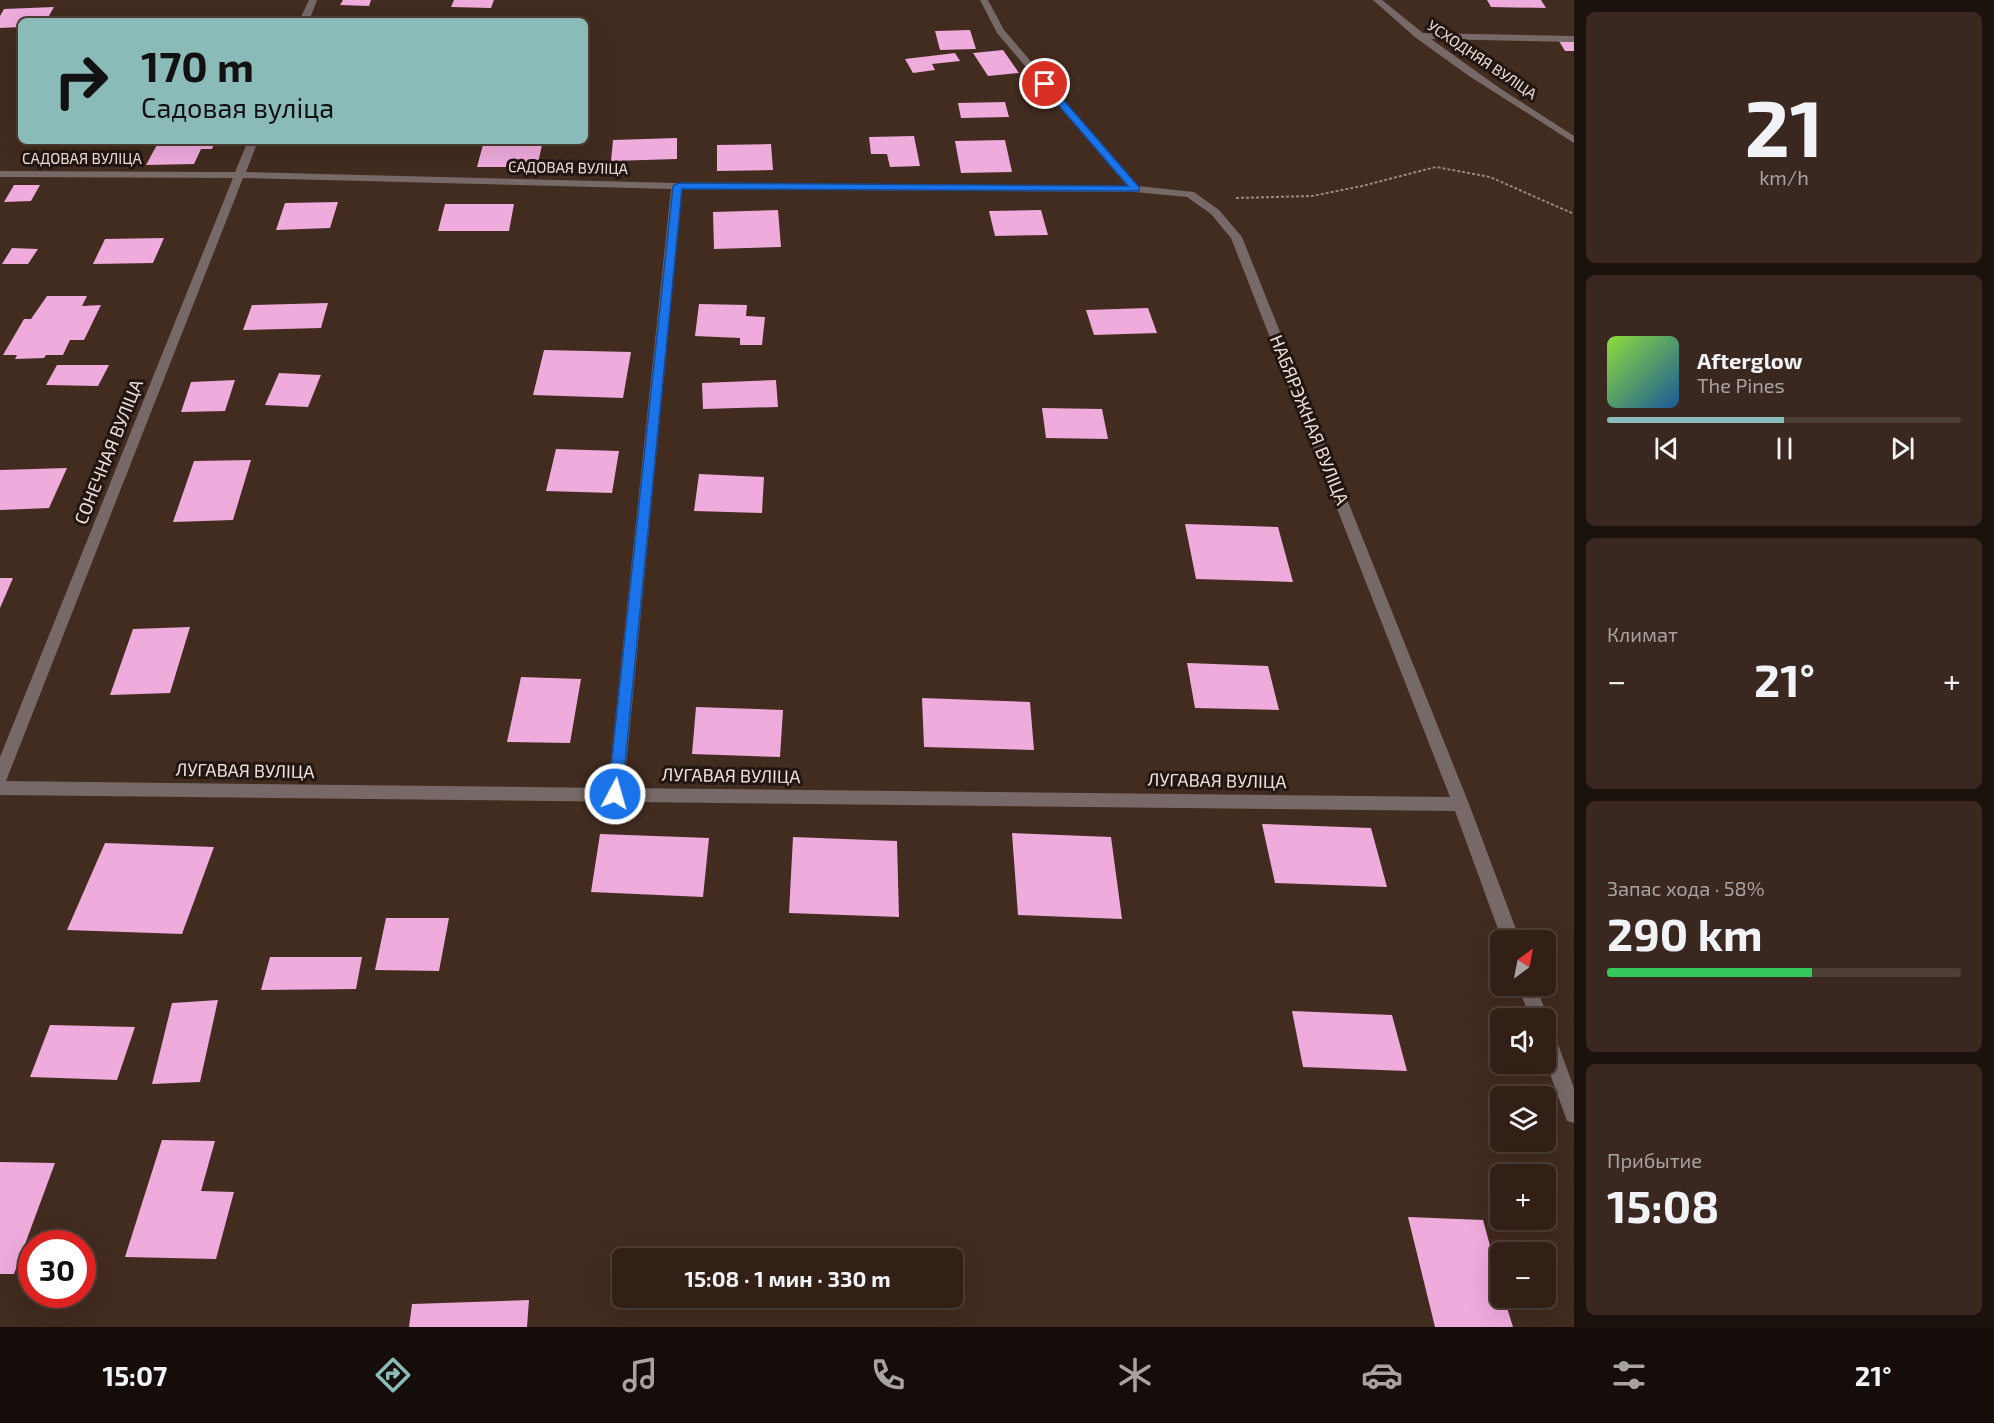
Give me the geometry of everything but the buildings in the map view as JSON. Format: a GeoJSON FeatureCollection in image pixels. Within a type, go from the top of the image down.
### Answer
{"type":"FeatureCollection","features":[{"type":"Feature","properties":{"kind":"street"},"geometry":{"type":"LineString","coordinates":[[305,18],[312,0]]}},
{"type":"Feature","properties":{"kind":"street"},"geometry":{"type":"LineString","coordinates":[[984,0],[1000,31],[1135,189],[1190,194]]}},
{"type":"Feature","properties":{"kind":"street","name":"УСХОДНЯЯ ВУЛІЦА"},"geometry":{"type":"LineString","coordinates":[[1377,0],[1419,36],[1489,86],[1574,140]]}},
{"type":"Feature","properties":{"kind":"street"},"geometry":{"type":"LineString","coordinates":[[1419,36],[1574,39]]}},
{"type":"Feature","properties":{"kind":"street","name":"СОНЕЧНАЯ ВУЛІЦА"},"geometry":{"type":"LineString","coordinates":[[0,777],[252,144]]}},
{"type":"Feature","properties":{"kind":"street","name":"САДОВАЯ ВУЛІЦА"},"geometry":{"type":"LineString","coordinates":[[0,174],[238,175],[678,186],[1135,189]]}},
{"type":"Feature","properties":{"kind":"street"},"geometry":{"type":"LineString","coordinates":[[615,794],[678,186]]}},
{"type":"Feature","properties":{"kind":"street","name":"НАБЯРЭЖНАЯ ВУЛІЦА"},"geometry":{"type":"LineString","coordinates":[[1190,194],[1215,212],[1236,237],[1461,804],[1507,930]]}},
{"type":"Feature","properties":{"kind":"street","name":"ЛУГАВАЯ ВУЛІЦА"},"geometry":{"type":"LineString","coordinates":[[0,788],[1461,804]]}},
{"type":"Feature","properties":{"kind":"street"},"geometry":{"type":"LineString","coordinates":[[1556,1064],[1574,1114]]}},
{"type":"Feature","properties":{"kind":"path"},"geometry":{"type":"LineString","coordinates":[[1190,194],[1262,200],[1333,194],[1436,166],[1453,167],[1481,174],[1574,214]]}},
{"type":"Feature","properties":{"kind":"route"},"geometry":{"type":"LineString","coordinates":[[615,794],[678,186],[1135,189],[1045,84]]}}]}
